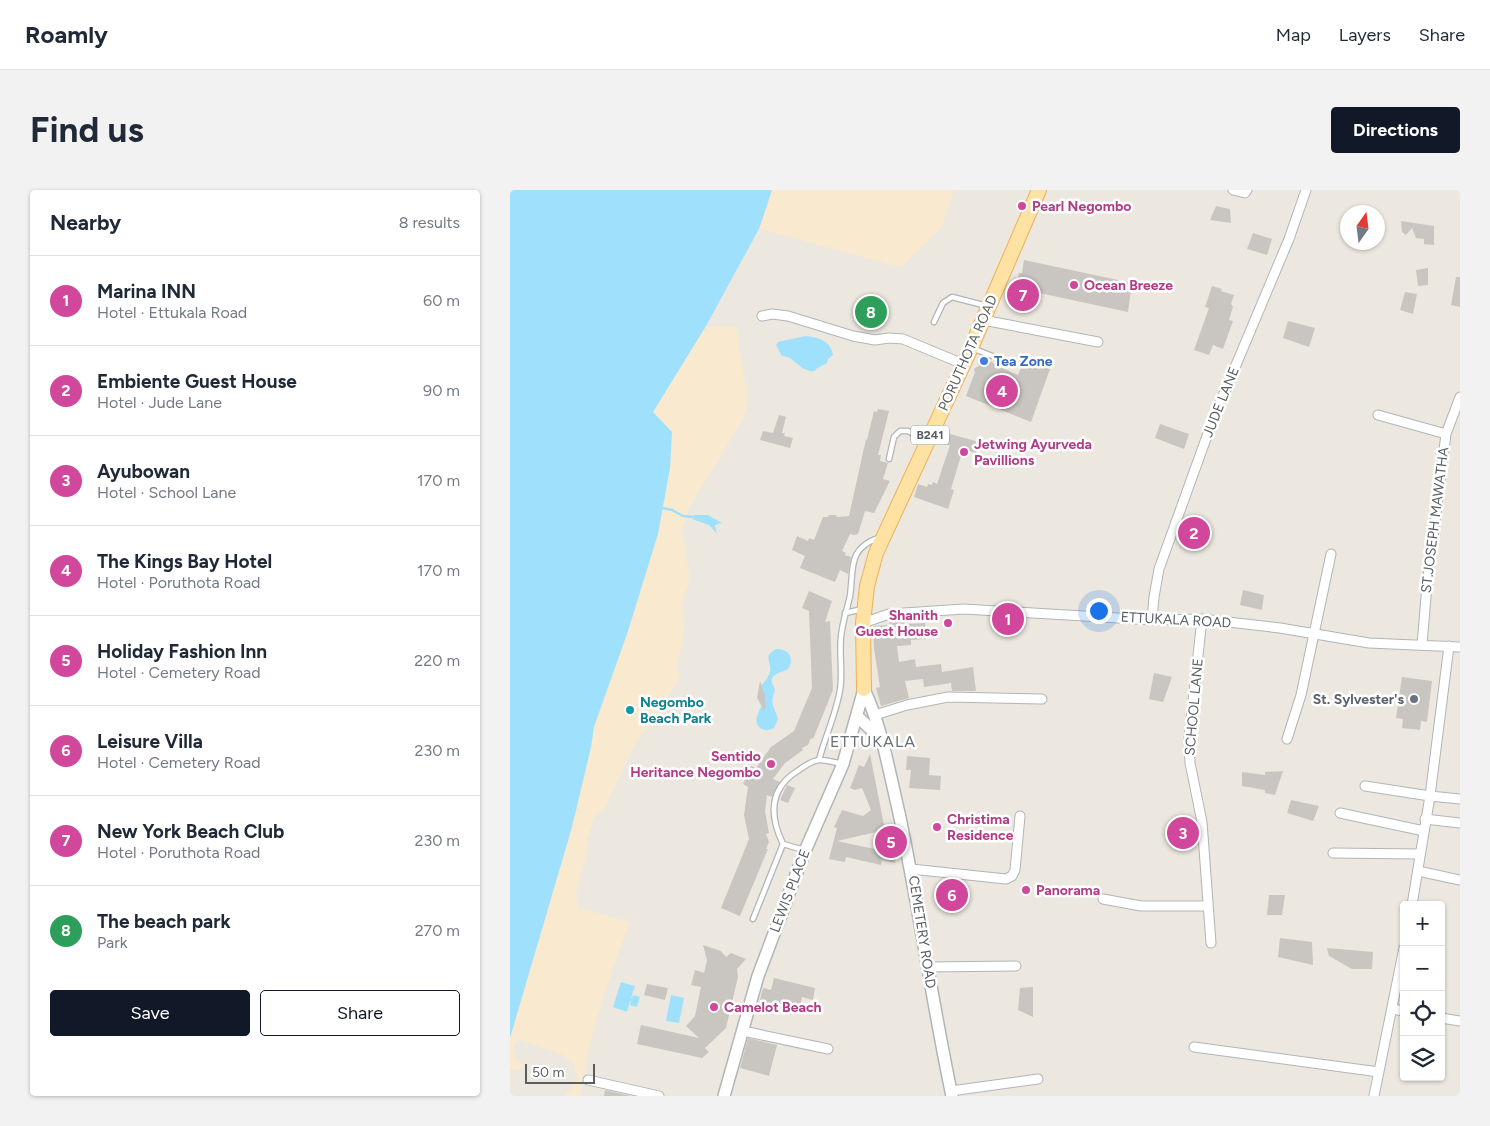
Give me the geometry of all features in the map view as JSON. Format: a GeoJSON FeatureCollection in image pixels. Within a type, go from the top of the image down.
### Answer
{"type":"FeatureCollection","features":[{"type":"Feature","properties":{"kind":"main road","name":"PORUTHOTA ROAD"},"geometry":{"type":"LineString","coordinates":[[864,689],[864,609],[867,586],[876,553],[971,348],[1039,190]]}},
{"type":"Feature","properties":{"kind":"street"},"geometry":{"type":"LineString","coordinates":[[1233,190],[1245,193],[1247,190]]}},
{"type":"Feature","properties":{"kind":"street","name":"JUDE LANE"},"geometry":{"type":"LineString","coordinates":[[1152,620],[1159,569],[1212,422],[1289,239],[1306,190]]}},
{"type":"Feature","properties":{"kind":"street"},"geometry":{"type":"LineString","coordinates":[[762,316],[772,314],[788,316],[853,336],[875,340],[888,338],[903,339],[963,364]]}},
{"type":"Feature","properties":{"kind":"street"},"geometry":{"type":"LineString","coordinates":[[982,320],[1098,342]]}},
{"type":"Feature","properties":{"kind":"street","name":"ST.JOSEPH MAWATHA"},"geometry":{"type":"LineString","coordinates":[[1422,645],[1427,585],[1446,434],[1460,397]]}},
{"type":"Feature","properties":{"kind":"street"},"geometry":{"type":"LineString","coordinates":[[1378,415],[1446,434]]}},
{"type":"Feature","properties":{"kind":"street"},"geometry":{"type":"LineString","coordinates":[[1287,739],[1301,695],[1331,554]]}},
{"type":"Feature","properties":{"kind":"street","name":"ETTUKALA ROAD"},"geometry":{"type":"LineString","coordinates":[[863,623],[889,614],[964,609],[1152,620],[1202,619],[1369,642],[1460,647]]}},
{"type":"Feature","properties":{"kind":"street","name":"SCHOOL LANE"},"geometry":{"type":"LineString","coordinates":[[1202,619],[1189,737],[1190,762],[1202,822],[1210,943]]}},
{"type":"Feature","properties":{"kind":"street"},"geometry":{"type":"LineString","coordinates":[[1413,901],[1430,796],[1449,646]]}},
{"type":"Feature","properties":{"kind":"street","name":"CEMETERY ROAD"},"geometry":{"type":"LineString","coordinates":[[864,689],[875,715],[882,739],[911,869],[951,1093]]}},
{"type":"Feature","properties":{"kind":"street","name":"LEWIS PLACE"},"geometry":{"type":"LineString","coordinates":[[724,1096],[758,976],[806,850],[843,764],[864,689]]}},
{"type":"Feature","properties":{"kind":"street"},"geometry":{"type":"LineString","coordinates":[[875,715],[948,697],[1042,699]]}},
{"type":"Feature","properties":{"kind":"street"},"geometry":{"type":"LineString","coordinates":[[857,716],[882,739]]}},
{"type":"Feature","properties":{"kind":"street"},"geometry":{"type":"LineString","coordinates":[[1364,786],[1460,799]]}},
{"type":"Feature","properties":{"kind":"street"},"geometry":{"type":"LineString","coordinates":[[1340,813],[1424,831]]}},
{"type":"Feature","properties":{"kind":"street"},"geometry":{"type":"LineString","coordinates":[[911,869],[1006,879],[1012,876],[1015,870],[1020,816]]}},
{"type":"Feature","properties":{"kind":"street"},"geometry":{"type":"LineString","coordinates":[[1426,818],[1460,823]]}},
{"type":"Feature","properties":{"kind":"street"},"geometry":{"type":"LineString","coordinates":[[1333,853],[1420,854]]}},
{"type":"Feature","properties":{"kind":"street"},"geometry":{"type":"LineString","coordinates":[[1418,871],[1460,880]]}},
{"type":"Feature","properties":{"kind":"street"},"geometry":{"type":"LineString","coordinates":[[1103,899],[1141,906],[1208,906]]}},
{"type":"Feature","properties":{"kind":"street"},"geometry":{"type":"LineString","coordinates":[[927,967],[1016,966]]}},
{"type":"Feature","properties":{"kind":"street"},"geometry":{"type":"LineString","coordinates":[[1374,1096],[1400,968]]}},
{"type":"Feature","properties":{"kind":"street"},"geometry":{"type":"LineString","coordinates":[[1392,1009],[1400,1010]]}},
{"type":"Feature","properties":{"kind":"street"},"geometry":{"type":"LineString","coordinates":[[1445,1019],[1460,1021]]}},
{"type":"Feature","properties":{"kind":"street"},"geometry":{"type":"LineString","coordinates":[[743,1031],[828,1049]]}},
{"type":"Feature","properties":{"kind":"street"},"geometry":{"type":"LineString","coordinates":[[1194,1047],[1379,1072]]}},
{"type":"Feature","properties":{"kind":"street"},"geometry":{"type":"LineString","coordinates":[[951,1093],[1038,1078]]}},
{"type":"Feature","properties":{"kind":"street"},"geometry":{"type":"LineString","coordinates":[[588,1080],[659,1096]]}},
{"type":"Feature","properties":{"kind":"lane"},"geometry":{"type":"LineString","coordinates":[[934,322],[943,303],[952,297],[989,306]]}},
{"type":"Feature","properties":{"kind":"lane"},"geometry":{"type":"LineString","coordinates":[[971,348],[1010,363]]}},
{"type":"Feature","properties":{"kind":"lane"},"geometry":{"type":"LineString","coordinates":[[889,459],[894,437],[900,431],[908,431],[928,441]]}},
{"type":"Feature","properties":{"kind":"lane"},"geometry":{"type":"LineString","coordinates":[[819,760],[840,692],[840,639],[850,596],[852,567],[857,552],[867,542],[884,536]]}},
{"type":"Feature","properties":{"kind":"lane"},"geometry":{"type":"LineString","coordinates":[[845,613],[864,609]]}},
{"type":"Feature","properties":{"kind":"lane"},"geometry":{"type":"LineString","coordinates":[[753,919],[783,844],[776,830],[776,794],[780,785],[793,773],[819,760],[843,764]]}},
{"type":"Feature","properties":{"kind":"lane"},"geometry":{"type":"LineString","coordinates":[[783,844],[806,850]]}},
{"type":"Feature","properties":{"kind":"sand"},"geometry":{"type":"Polygon","coordinates":[[[772,190],[954,190],[942,227],[901,267],[759,229],[772,190]]]}},
{"type":"Feature","properties":{"kind":"sand","name":"Negombo Beach Park"},"geometry":{"type":"Polygon","coordinates":[[[706,326],[736,327],[748,402],[743,419],[690,506],[682,529],[690,579],[682,604],[684,624],[683,641],[676,668],[680,674],[678,682],[671,690],[652,722],[637,740],[603,810],[596,813],[587,839],[588,848],[576,892],[579,908],[630,922],[600,1008],[580,1096],[565,1096],[578,1078],[575,1073],[574,1064],[563,1055],[519,1040],[515,1043],[514,1052],[518,1061],[527,1068],[510,1070],[510,1038],[572,827],[594,727],[628,631],[658,534],[670,468],[672,432],[653,412],[706,326]]]}},
{"type":"Feature","properties":{"kind":"water"},"geometry":{"type":"Polygon","coordinates":[[[510,190],[772,190],[759,229],[706,326],[653,412],[672,432],[670,468],[658,534],[628,631],[594,727],[572,827],[510,1038],[510,190]]]}},
{"type":"Feature","properties":{"kind":"water"},"geometry":{"type":"Polygon","coordinates":[[[805,336],[815,337],[827,343],[832,350],[833,355],[828,359],[827,363],[815,371],[805,370],[791,359],[782,356],[776,345],[778,342],[805,336]]]}},
{"type":"Feature","properties":{"kind":"water"},"geometry":{"type":"Polygon","coordinates":[[[695,515],[708,515],[722,523],[715,525],[717,534],[709,525],[692,519],[695,515]]]}},
{"type":"Feature","properties":{"kind":"water"},"geometry":{"type":"Polygon","coordinates":[[[776,649],[787,652],[790,655],[791,662],[788,669],[773,677],[772,683],[775,691],[773,703],[778,719],[774,728],[765,730],[758,726],[757,723],[763,699],[761,686],[768,678],[770,672],[769,654],[776,649]]]}},
{"type":"Feature","properties":{"kind":"water"},"geometry":{"type":"Polygon","coordinates":[[[621,982],[635,986],[631,998],[633,995],[640,997],[637,1007],[630,1005],[630,1001],[627,1012],[613,1007],[621,982]]]}},
{"type":"Feature","properties":{"kind":"water"},"geometry":{"type":"Polygon","coordinates":[[[671,995],[684,998],[679,1023],[666,1021],[671,995]]]}},
{"type":"Feature","properties":{"kind":"building"},"geometry":{"type":"Polygon","coordinates":[[[1216,206],[1230,209],[1231,223],[1210,220],[1216,206]]]}},
{"type":"Feature","properties":{"kind":"building"},"geometry":{"type":"Polygon","coordinates":[[[1401,221],[1434,226],[1434,245],[1424,244],[1424,239],[1416,238],[1412,228],[1406,235],[1402,232],[1401,221]]]}},
{"type":"Feature","properties":{"kind":"building"},"geometry":{"type":"Polygon","coordinates":[[[1253,233],[1272,239],[1267,255],[1247,249],[1253,233]]]}},
{"type":"Feature","properties":{"kind":"building","name":"Ocean Breeze"},"geometry":{"type":"Polygon","coordinates":[[[1024,260],[1132,283],[1128,312],[1016,288],[1019,273],[1022,273],[1024,260]]]}},
{"type":"Feature","properties":{"kind":"building"},"geometry":{"type":"Polygon","coordinates":[[[1428,268],[1428,285],[1418,286],[1416,270],[1428,268]]]}},
{"type":"Feature","properties":{"kind":"building"},"geometry":{"type":"Polygon","coordinates":[[[1456,277],[1460,277],[1460,307],[1451,305],[1456,277]]]}},
{"type":"Feature","properties":{"kind":"building"},"geometry":{"type":"Polygon","coordinates":[[[1212,286],[1234,295],[1229,320],[1233,321],[1223,349],[1213,345],[1209,355],[1194,350],[1209,308],[1205,307],[1212,286]]]}},
{"type":"Feature","properties":{"kind":"building"},"geometry":{"type":"Polygon","coordinates":[[[1405,292],[1417,294],[1413,314],[1400,310],[1405,292]]]}},
{"type":"Feature","properties":{"kind":"building"},"geometry":{"type":"Polygon","coordinates":[[[1288,321],[1315,328],[1309,347],[1283,338],[1288,321]]]}},
{"type":"Feature","properties":{"kind":"building"},"geometry":{"type":"Polygon","coordinates":[[[1024,359],[1050,369],[1031,422],[966,396],[975,372],[974,369],[987,360],[1018,375],[1024,359]]]}},
{"type":"Feature","properties":{"kind":"building"},"geometry":{"type":"Polygon","coordinates":[[[878,409],[889,411],[878,455],[881,455],[880,461],[888,463],[883,479],[890,481],[874,513],[865,511],[858,534],[850,534],[842,551],[846,553],[845,555],[851,557],[848,574],[840,570],[835,582],[800,568],[805,556],[792,550],[797,536],[808,541],[809,538],[814,540],[823,517],[828,517],[829,515],[836,515],[837,517],[849,516],[866,439],[874,411],[877,412],[878,409]]]}},
{"type":"Feature","properties":{"kind":"building"},"geometry":{"type":"Polygon","coordinates":[[[779,415],[786,417],[782,433],[785,433],[784,436],[793,438],[790,448],[760,440],[763,431],[773,433],[779,415]]]}},
{"type":"Feature","properties":{"kind":"building"},"geometry":{"type":"Polygon","coordinates":[[[1160,424],[1189,434],[1184,449],[1155,438],[1160,424]]]}},
{"type":"Feature","properties":{"kind":"building"},"geometry":{"type":"Polygon","coordinates":[[[950,434],[979,442],[976,453],[963,449],[951,489],[954,490],[948,509],[914,497],[918,484],[927,487],[928,484],[932,485],[933,482],[937,484],[950,445],[947,445],[950,434]]]}},
{"type":"Feature","properties":{"kind":"building"},"geometry":{"type":"Polygon","coordinates":[[[1243,590],[1264,595],[1262,610],[1240,605],[1243,590]]]}},
{"type":"Feature","properties":{"kind":"building","name":"Sentido Heritance Negombo"},"geometry":{"type":"Polygon","coordinates":[[[809,591],[832,601],[825,622],[830,621],[833,690],[813,739],[811,738],[808,745],[802,748],[803,750],[785,763],[773,779],[780,782],[772,797],[767,795],[765,811],[769,833],[766,834],[769,842],[766,849],[768,849],[740,916],[721,908],[749,839],[744,815],[748,787],[743,784],[751,766],[756,768],[771,747],[794,731],[812,688],[809,611],[802,608],[809,591]]]}},
{"type":"Feature","properties":{"kind":"building"},"geometry":{"type":"Polygon","coordinates":[[[904,619],[905,624],[925,623],[926,639],[911,640],[911,645],[897,646],[899,662],[915,659],[916,667],[941,664],[942,672],[973,667],[976,691],[952,691],[951,683],[924,687],[923,679],[905,681],[909,698],[881,706],[876,688],[880,687],[874,649],[873,626],[890,625],[889,621],[904,619]]]}},
{"type":"Feature","properties":{"kind":"building"},"geometry":{"type":"Polygon","coordinates":[[[1154,673],[1172,677],[1163,702],[1149,699],[1154,673]]]}},
{"type":"Feature","properties":{"kind":"building","name":"St. Sylvester's"},"geometry":{"type":"Polygon","coordinates":[[[1402,677],[1432,681],[1427,722],[1421,721],[1420,730],[1402,728],[1403,719],[1396,718],[1402,677]]]}},
{"type":"Feature","properties":{"kind":"building"},"geometry":{"type":"Polygon","coordinates":[[[760,681],[765,696],[765,711],[757,698],[760,681]]]}},
{"type":"Feature","properties":{"kind":"building"},"geometry":{"type":"Polygon","coordinates":[[[870,754],[885,830],[837,841],[874,849],[877,839],[898,844],[895,863],[882,860],[881,865],[846,857],[845,862],[829,859],[837,828],[834,827],[842,810],[863,816],[871,810],[862,788],[855,790],[850,788],[859,765],[864,767],[870,754]]]}},
{"type":"Feature","properties":{"kind":"building"},"geometry":{"type":"Polygon","coordinates":[[[907,756],[930,758],[929,775],[941,776],[940,790],[909,788],[911,770],[906,770],[907,756]]]}},
{"type":"Feature","properties":{"kind":"building"},"geometry":{"type":"Polygon","coordinates":[[[1283,771],[1275,795],[1265,793],[1265,790],[1242,786],[1242,772],[1265,775],[1265,772],[1283,771]]]}},
{"type":"Feature","properties":{"kind":"building"},"geometry":{"type":"Polygon","coordinates":[[[787,785],[795,788],[788,803],[780,800],[787,785]]]}},
{"type":"Feature","properties":{"kind":"building"},"geometry":{"type":"Polygon","coordinates":[[[1291,800],[1319,806],[1313,821],[1287,813],[1291,800]]]}},
{"type":"Feature","properties":{"kind":"building"},"geometry":{"type":"Polygon","coordinates":[[[1269,895],[1285,895],[1282,915],[1267,915],[1269,895]]]}},
{"type":"Feature","properties":{"kind":"building"},"geometry":{"type":"Polygon","coordinates":[[[1280,938],[1312,942],[1313,965],[1278,957],[1280,938]]]}},
{"type":"Feature","properties":{"kind":"building","name":"Camelot Beach"},"geometry":{"type":"Polygon","coordinates":[[[703,945],[721,951],[726,957],[731,953],[746,959],[737,969],[738,977],[726,1028],[705,1048],[709,1052],[702,1058],[637,1044],[641,1025],[699,1038],[686,1026],[695,1016],[701,987],[691,985],[695,970],[704,973],[707,960],[703,945]]]}},
{"type":"Feature","properties":{"kind":"building"},"geometry":{"type":"Polygon","coordinates":[[[1327,948],[1373,952],[1372,969],[1352,969],[1329,956],[1327,948]]]}},
{"type":"Feature","properties":{"kind":"building"},"geometry":{"type":"Polygon","coordinates":[[[774,978],[815,988],[813,1000],[802,997],[799,1013],[759,1004],[763,988],[771,990],[774,978]]]}},
{"type":"Feature","properties":{"kind":"building"},"geometry":{"type":"Polygon","coordinates":[[[647,984],[668,988],[665,1000],[644,995],[647,984]]]}},
{"type":"Feature","properties":{"kind":"building"},"geometry":{"type":"Polygon","coordinates":[[[1033,987],[1033,1017],[1018,1010],[1020,988],[1033,987]]]}},
{"type":"Feature","properties":{"kind":"building"},"geometry":{"type":"Polygon","coordinates":[[[748,1038],[777,1045],[769,1076],[740,1068],[748,1038]]]}},
{"type":"Feature","properties":{"kind":"building"},"geometry":{"type":"Polygon","coordinates":[[[605,1090],[631,1096],[604,1096],[605,1090]]]}},
{"type":"Feature","properties":{"kind":"waterway"},"geometry":{"type":"LineString","coordinates":[[663,508],[683,516],[694,517]]}},
{"type":"Feature","properties":{"kind":"place","name":"Pearl Negombo"},"geometry":{"type":"Point","coordinates":[1022,206]}},
{"type":"Feature","properties":{"kind":"place","name":"Ocean Breeze"},"geometry":{"type":"Point","coordinates":[1074,285]}},
{"type":"Feature","properties":{"kind":"place","name":"New York Beach Club"},"geometry":{"type":"Point","coordinates":[1023,295]}},
{"type":"Feature","properties":{"kind":"place","name":"The beach park"},"geometry":{"type":"Point","coordinates":[871,312]}},
{"type":"Feature","properties":{"kind":"place","name":"Tea Zone"},"geometry":{"type":"Point","coordinates":[984,361]}},
{"type":"Feature","properties":{"kind":"place","name":"The Kings Bay Hotel"},"geometry":{"type":"Point","coordinates":[1002,391]}},
{"type":"Feature","properties":{"kind":"place","name":"Jetwing Ayurveda Pavillions"},"geometry":{"type":"Point","coordinates":[964,452]}},
{"type":"Feature","properties":{"kind":"place","name":"Embiente Guest House"},"geometry":{"type":"Point","coordinates":[1194,533]}},
{"type":"Feature","properties":{"kind":"place","name":"Marina INN"},"geometry":{"type":"Point","coordinates":[1008,619]}},
{"type":"Feature","properties":{"kind":"place","name":"Shanith Guest House"},"geometry":{"type":"Point","coordinates":[948,623]}},
{"type":"Feature","properties":{"kind":"place","name":"St. Sylvester's"},"geometry":{"type":"Point","coordinates":[1414,699]}},
{"type":"Feature","properties":{"kind":"place","name":"Negombo Beach Park"},"geometry":{"type":"Point","coordinates":[630,710]}},
{"type":"Feature","properties":{"kind":"place","name":"Sentido Heritance Negombo"},"geometry":{"type":"Point","coordinates":[771,764]}},
{"type":"Feature","properties":{"kind":"place","name":"Christima Residence"},"geometry":{"type":"Point","coordinates":[937,827]}},
{"type":"Feature","properties":{"kind":"place","name":"Ayubowan"},"geometry":{"type":"Point","coordinates":[1183,833]}},
{"type":"Feature","properties":{"kind":"place","name":"Holiday Fashion Inn"},"geometry":{"type":"Point","coordinates":[891,842]}},
{"type":"Feature","properties":{"kind":"place","name":"Panorama"},"geometry":{"type":"Point","coordinates":[1026,890]}},
{"type":"Feature","properties":{"kind":"place","name":"Leisure Villa"},"geometry":{"type":"Point","coordinates":[952,895]}},
{"type":"Feature","properties":{"kind":"place","name":"Camelot Beach"},"geometry":{"type":"Point","coordinates":[714,1007]}},
{"type":"Feature","properties":{"kind":"district","name":"ETTUKALA"},"geometry":{"type":"Point","coordinates":[873,741]}}]}
